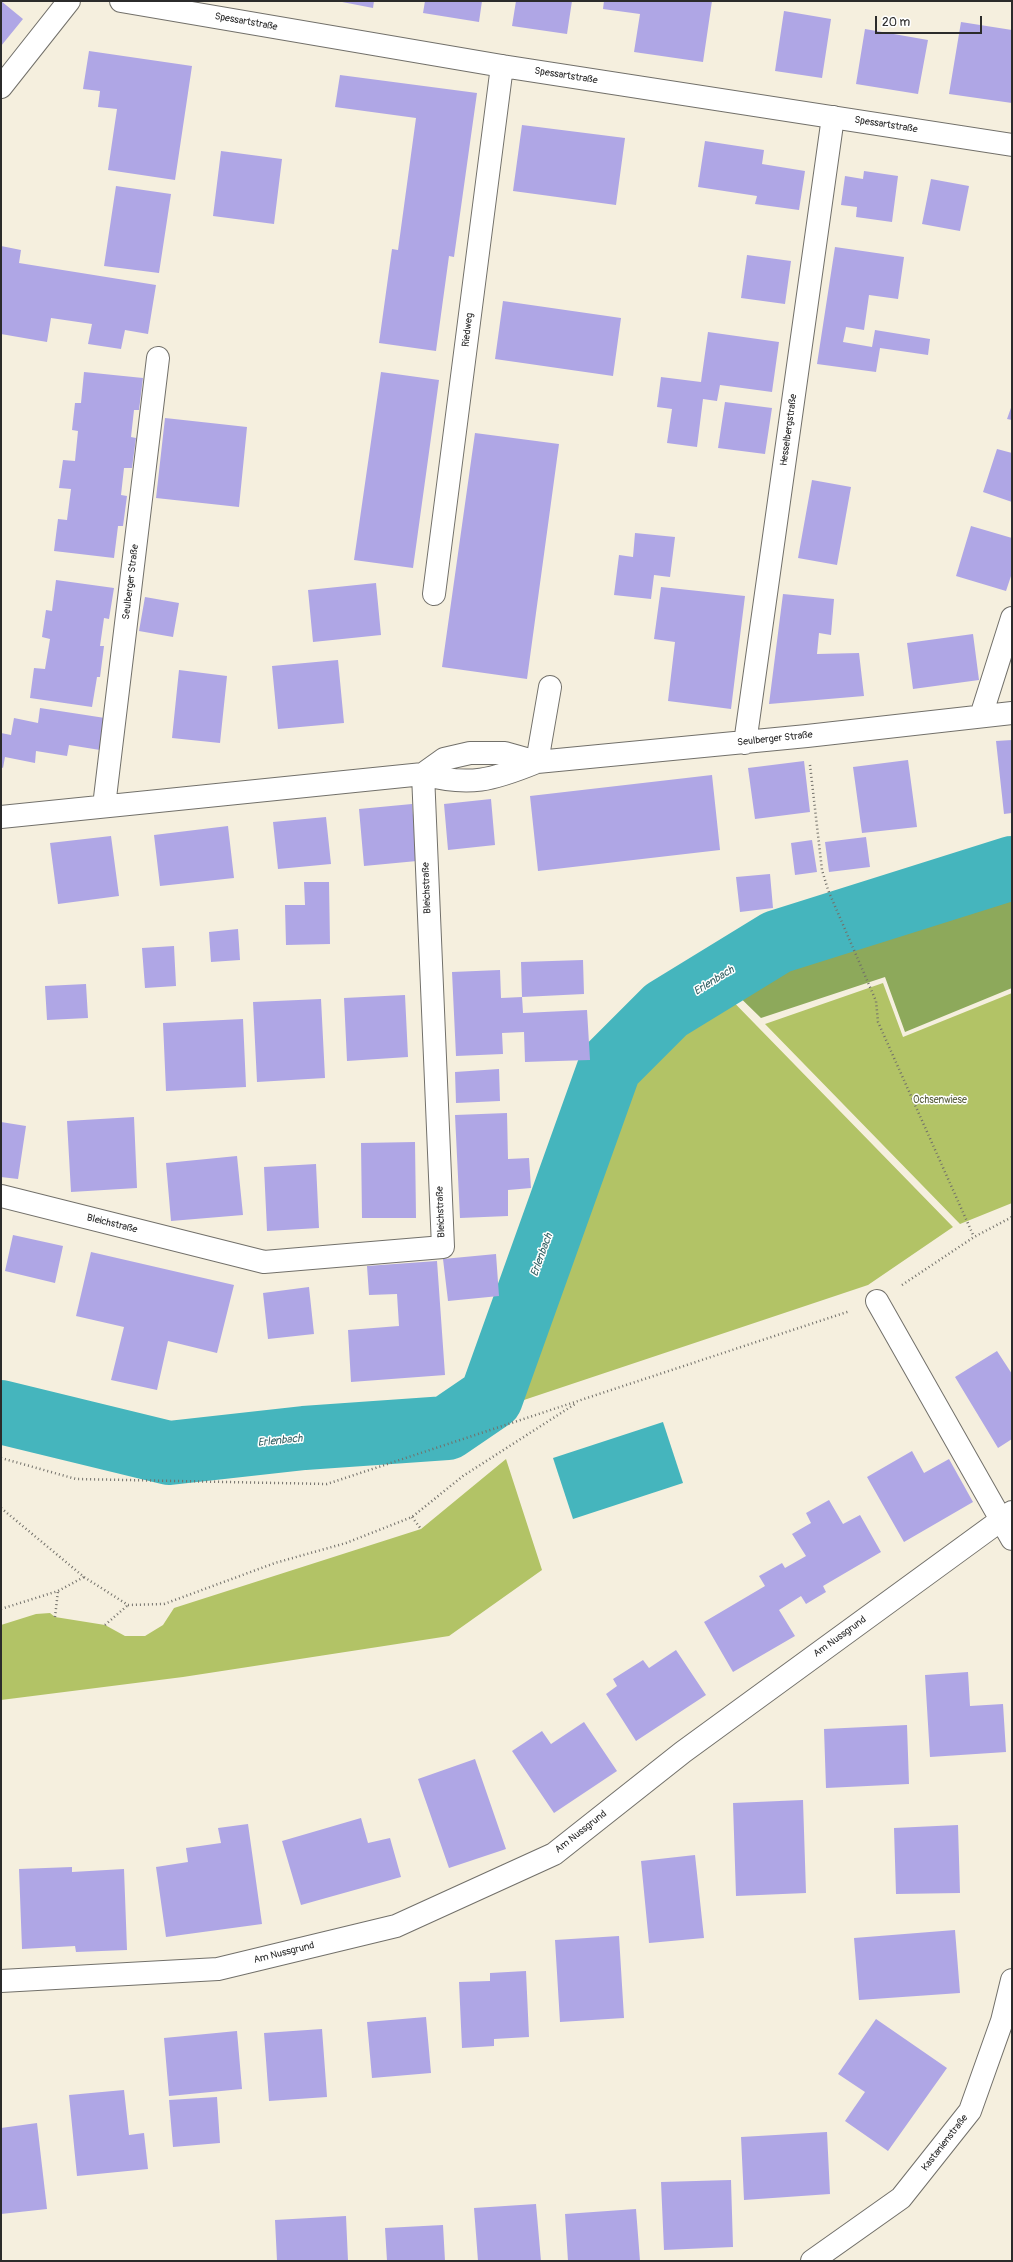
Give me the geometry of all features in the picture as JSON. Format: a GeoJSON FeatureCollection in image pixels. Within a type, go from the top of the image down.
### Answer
{"type":"FeatureCollection","features":[{"type":"Feature","properties":{"kind":"street"},"geometry":{"type":"LineString","coordinates":[[1,87],[69,1]]}},
{"type":"Feature","properties":{"kind":"street","name":"Spessartstraße"},"geometry":{"type":"LineString","coordinates":[[121,1],[502,66],[1012,145]]}},
{"type":"Feature","properties":{"kind":"street","name":"Riedweg"},"geometry":{"type":"LineString","coordinates":[[434,594],[502,66]]}},
{"type":"Feature","properties":{"kind":"street","name":"Hesselbergstraße"},"geometry":{"type":"LineString","coordinates":[[745,743],[833,117]]}},
{"type":"Feature","properties":{"kind":"street","name":"Seulberger Straße"},"geometry":{"type":"LineString","coordinates":[[104,806],[158,358]]}},
{"type":"Feature","properties":{"kind":"street"},"geometry":{"type":"LineString","coordinates":[[981,716],[1012,618]]}},
{"type":"Feature","properties":{"kind":"street"},"geometry":{"type":"LineString","coordinates":[[537,762],[550,686]]}},
{"type":"Feature","properties":{"kind":"street","name":"Seulberger Straße"},"geometry":{"type":"LineString","coordinates":[[1,817],[422,774],[446,781],[475,781],[506,775],[537,762],[745,743],[1012,713]]}},
{"type":"Feature","properties":{"kind":"street","name":"Bleichstraße"},"geometry":{"type":"LineString","coordinates":[[1,1196],[264,1262],[442,1247],[422,774]]}},
{"type":"Feature","properties":{"kind":"street"},"geometry":{"type":"LineString","coordinates":[[877,1302],[1007,1515],[1012,1539]]}},
{"type":"Feature","properties":{"kind":"street","name":"Am Nussgrund"},"geometry":{"type":"LineString","coordinates":[[1,1981],[218,1969],[396,1926],[554,1854],[684,1752],[1007,1515]]}},
{"type":"Feature","properties":{"kind":"street","name":"Kastanienstraße"},"geometry":{"type":"LineString","coordinates":[[812,2261],[901,2198],[970,2111],[1002,2021],[1012,1980]]}},
{"type":"Feature","properties":{"kind":"path"},"geometry":{"type":"LineString","coordinates":[[807,736],[822,870],[828,890],[876,1001],[878,1022],[974,1237]]}},
{"type":"Feature","properties":{"kind":"path"},"geometry":{"type":"LineString","coordinates":[[1,1458],[76,1479],[327,1484],[877,1302],[974,1237],[1012,1217]]}},
{"type":"Feature","properties":{"kind":"path"},"geometry":{"type":"LineString","coordinates":[[1,1508],[84,1577],[128,1605],[164,1604],[275,1563],[346,1543],[412,1517],[463,1476],[578,1402]]}},
{"type":"Feature","properties":{"kind":"path"},"geometry":{"type":"LineString","coordinates":[[412,1517],[420,1529]]}},
{"type":"Feature","properties":{"kind":"path"},"geometry":{"type":"LineString","coordinates":[[1,1609],[58,1591],[84,1577]]}},
{"type":"Feature","properties":{"kind":"path"},"geometry":{"type":"LineString","coordinates":[[55,1617],[58,1591]]}},
{"type":"Feature","properties":{"kind":"path"},"geometry":{"type":"LineString","coordinates":[[105,1625],[128,1605]]}},
{"type":"Feature","properties":{"kind":"green space"},"geometry":{"type":"Polygon","coordinates":[[[1012,878],[1012,988],[905,1032],[885,977],[761,1018],[723,981],[755,960],[816,936],[1012,878]]]}},
{"type":"Feature","properties":{"kind":"green space","name":"Ochsenwiese"},"geometry":{"type":"Polygon","coordinates":[[[883,983],[903,1037],[1012,993],[1012,1203],[960,1224],[765,1024],[883,983]]]}},
{"type":"Feature","properties":{"kind":"green space"},"geometry":{"type":"Polygon","coordinates":[[[716,984],[953,1227],[868,1285],[500,1408],[622,1072],[662,1019],[716,984]]]}},
{"type":"Feature","properties":{"kind":"green space"},"geometry":{"type":"Polygon","coordinates":[[[506,1459],[542,1570],[449,1636],[183,1677],[1,1700],[1,1625],[36,1614],[50,1613],[55,1617],[105,1625],[125,1636],[145,1636],[163,1625],[174,1608],[421,1529],[506,1459]]]}},
{"type":"Feature","properties":{"kind":"water"},"geometry":{"type":"Polygon","coordinates":[[[663,1422],[683,1483],[573,1519],[553,1458],[663,1422]]]}},
{"type":"Feature","properties":{"kind":"building"},"geometry":{"type":"Polygon","coordinates":[[[1,1],[23,19],[1,46],[1,1]]]}},
{"type":"Feature","properties":{"kind":"building"},"geometry":{"type":"Polygon","coordinates":[[[337,1],[374,1],[373,8],[337,1]]]}},
{"type":"Feature","properties":{"kind":"building"},"geometry":{"type":"Polygon","coordinates":[[[425,1],[482,1],[479,22],[423,13],[425,1]]]}},
{"type":"Feature","properties":{"kind":"building"},"geometry":{"type":"Polygon","coordinates":[[[516,1],[572,1],[567,34],[512,26],[516,1]]]}},
{"type":"Feature","properties":{"kind":"building"},"geometry":{"type":"Polygon","coordinates":[[[604,1],[712,1],[703,62],[634,52],[640,14],[603,9],[604,1]]]}},
{"type":"Feature","properties":{"kind":"building"},"geometry":{"type":"Polygon","coordinates":[[[784,11],[831,19],[822,78],[775,71],[784,11]]]}},
{"type":"Feature","properties":{"kind":"building"},"geometry":{"type":"Polygon","coordinates":[[[961,22],[1012,30],[1012,103],[949,94],[961,22]]]}},
{"type":"Feature","properties":{"kind":"building"},"geometry":{"type":"Polygon","coordinates":[[[865,29],[928,40],[918,94],[856,84],[865,29]]]}},
{"type":"Feature","properties":{"kind":"building"},"geometry":{"type":"Polygon","coordinates":[[[89,51],[192,66],[175,180],[108,170],[117,109],[98,107],[100,91],[83,89],[89,51]]]}},
{"type":"Feature","properties":{"kind":"building"},"geometry":{"type":"Polygon","coordinates":[[[340,75],[477,93],[454,257],[449,256],[436,351],[379,343],[392,249],[398,250],[416,118],[335,107],[340,75]]]}},
{"type":"Feature","properties":{"kind":"building"},"geometry":{"type":"Polygon","coordinates":[[[522,125],[625,138],[616,205],[513,191],[522,125]]]}},
{"type":"Feature","properties":{"kind":"building"},"geometry":{"type":"Polygon","coordinates":[[[705,141],[764,150],[762,164],[805,171],[799,210],[755,204],[757,196],[698,187],[705,141]]]}},
{"type":"Feature","properties":{"kind":"building"},"geometry":{"type":"Polygon","coordinates":[[[221,151],[282,159],[274,224],[213,216],[221,151]]]}},
{"type":"Feature","properties":{"kind":"building"},"geometry":{"type":"Polygon","coordinates":[[[864,171],[898,176],[892,222],[856,217],[857,207],[841,205],[845,176],[863,179],[864,171]]]}},
{"type":"Feature","properties":{"kind":"building"},"geometry":{"type":"Polygon","coordinates":[[[931,179],[969,186],[960,231],[922,224],[931,179]]]}},
{"type":"Feature","properties":{"kind":"building"},"geometry":{"type":"Polygon","coordinates":[[[116,186],[171,194],[159,273],[104,266],[116,186]]]}},
{"type":"Feature","properties":{"kind":"building"},"geometry":{"type":"Polygon","coordinates":[[[1,246],[21,250],[19,263],[156,285],[148,334],[125,330],[121,349],[88,344],[92,324],[51,318],[47,342],[1,334],[1,246]]]}},
{"type":"Feature","properties":{"kind":"building"},"geometry":{"type":"Polygon","coordinates":[[[835,247],[904,257],[898,299],[869,295],[864,330],[846,327],[843,342],[872,347],[875,330],[930,339],[928,355],[880,348],[876,372],[817,364],[835,247]]]}},
{"type":"Feature","properties":{"kind":"building"},"geometry":{"type":"Polygon","coordinates":[[[747,255],[791,261],[785,304],[741,298],[747,255]]]}},
{"type":"Feature","properties":{"kind":"building"},"geometry":{"type":"Polygon","coordinates":[[[503,301],[621,318],[613,376],[495,359],[503,301]]]}},
{"type":"Feature","properties":{"kind":"building"},"geometry":{"type":"Polygon","coordinates":[[[708,332],[779,342],[772,392],[720,385],[717,401],[703,399],[697,447],[667,443],[672,409],[657,407],[661,377],[701,382],[708,332]]]}},
{"type":"Feature","properties":{"kind":"building"},"geometry":{"type":"Polygon","coordinates":[[[84,372],[143,378],[139,410],[134,410],[131,437],[136,438],[132,468],[124,468],[121,495],[127,496],[123,526],[118,526],[114,558],[54,551],[58,519],[67,520],[71,489],[59,488],[63,460],[75,461],[78,431],[72,430],[75,403],[81,403],[84,372]]]}},
{"type":"Feature","properties":{"kind":"building"},"geometry":{"type":"Polygon","coordinates":[[[381,372],[439,380],[413,568],[354,560],[381,372]]]}},
{"type":"Feature","properties":{"kind":"building"},"geometry":{"type":"Polygon","coordinates":[[[725,402],[772,408],[765,454],[718,448],[725,402]]]}},
{"type":"Feature","properties":{"kind":"building"},"geometry":{"type":"Polygon","coordinates":[[[1012,405],[1012,420],[1007,419],[1012,405]]]}},
{"type":"Feature","properties":{"kind":"building"},"geometry":{"type":"Polygon","coordinates":[[[165,418],[247,427],[239,507],[156,498],[165,418]]]}},
{"type":"Feature","properties":{"kind":"building"},"geometry":{"type":"Polygon","coordinates":[[[475,433],[559,444],[527,679],[442,667],[475,433]]]}},
{"type":"Feature","properties":{"kind":"building"},"geometry":{"type":"Polygon","coordinates":[[[997,449],[1012,453],[1012,502],[983,492],[997,449]]]}},
{"type":"Feature","properties":{"kind":"building"},"geometry":{"type":"Polygon","coordinates":[[[812,480],[851,487],[837,565],[798,558],[812,480]]]}},
{"type":"Feature","properties":{"kind":"building"},"geometry":{"type":"Polygon","coordinates":[[[971,526],[1012,538],[1012,573],[1006,591],[956,576],[971,526]]]}},
{"type":"Feature","properties":{"kind":"building"},"geometry":{"type":"Polygon","coordinates":[[[635,533],[675,537],[670,577],[654,575],[651,599],[614,595],[619,555],[633,557],[635,533]]]}},
{"type":"Feature","properties":{"kind":"building"},"geometry":{"type":"Polygon","coordinates":[[[56,580],[114,588],[109,619],[104,618],[100,646],[104,646],[100,677],[97,677],[92,707],[30,698],[34,668],[45,669],[50,639],[42,637],[46,610],[52,611],[56,580]]]}},
{"type":"Feature","properties":{"kind":"building"},"geometry":{"type":"Polygon","coordinates":[[[376,583],[381,635],[313,642],[308,590],[376,583]]]}},
{"type":"Feature","properties":{"kind":"building"},"geometry":{"type":"Polygon","coordinates":[[[661,587],[745,596],[731,709],[668,701],[675,642],[654,639],[661,587]]]}},
{"type":"Feature","properties":{"kind":"building"},"geometry":{"type":"Polygon","coordinates":[[[783,594],[834,599],[831,635],[819,633],[817,654],[859,653],[864,696],[769,704],[783,594]]]}},
{"type":"Feature","properties":{"kind":"building"},"geometry":{"type":"Polygon","coordinates":[[[145,597],[179,603],[173,637],[139,631],[145,597]]]}},
{"type":"Feature","properties":{"kind":"building"},"geometry":{"type":"Polygon","coordinates":[[[973,634],[979,680],[913,689],[907,643],[973,634]]]}},
{"type":"Feature","properties":{"kind":"building"},"geometry":{"type":"Polygon","coordinates":[[[338,660],[344,723],[278,729],[272,666],[338,660]]]}},
{"type":"Feature","properties":{"kind":"building"},"geometry":{"type":"Polygon","coordinates":[[[179,670],[227,676],[220,743],[172,738],[179,670]]]}},
{"type":"Feature","properties":{"kind":"building"},"geometry":{"type":"Polygon","coordinates":[[[40,708],[105,718],[100,750],[69,745],[67,756],[36,751],[35,763],[5,757],[3,768],[1,767],[1,733],[11,735],[14,718],[38,723],[40,708]]]}},
{"type":"Feature","properties":{"kind":"building"},"geometry":{"type":"Polygon","coordinates":[[[1012,740],[1012,813],[1004,814],[996,741],[1012,740]]]}},
{"type":"Feature","properties":{"kind":"building"},"geometry":{"type":"Polygon","coordinates":[[[908,760],[917,827],[862,833],[853,767],[908,760]]]}},
{"type":"Feature","properties":{"kind":"building"},"geometry":{"type":"Polygon","coordinates":[[[804,761],[810,812],[755,819],[748,768],[804,761]]]}},
{"type":"Feature","properties":{"kind":"building"},"geometry":{"type":"Polygon","coordinates":[[[712,775],[720,850],[538,871],[530,796],[712,775]]]}},
{"type":"Feature","properties":{"kind":"building"},"geometry":{"type":"Polygon","coordinates":[[[491,799],[495,845],[448,850],[444,804],[491,799]]]}},
{"type":"Feature","properties":{"kind":"building"},"geometry":{"type":"Polygon","coordinates":[[[412,804],[417,861],[364,866],[359,809],[412,804]]]}},
{"type":"Feature","properties":{"kind":"building"},"geometry":{"type":"Polygon","coordinates":[[[326,817],[331,864],[278,869],[273,822],[326,817]]]}},
{"type":"Feature","properties":{"kind":"building"},"geometry":{"type":"Polygon","coordinates":[[[228,826],[234,878],[160,886],[154,835],[228,826]]]}},
{"type":"Feature","properties":{"kind":"building"},"geometry":{"type":"Polygon","coordinates":[[[111,836],[119,896],[58,904],[50,843],[111,836]]]}},
{"type":"Feature","properties":{"kind":"building"},"geometry":{"type":"Polygon","coordinates":[[[866,837],[870,867],[829,872],[825,842],[866,837]]]}},
{"type":"Feature","properties":{"kind":"building"},"geometry":{"type":"Polygon","coordinates":[[[812,840],[817,872],[795,875],[791,843],[812,840]]]}},
{"type":"Feature","properties":{"kind":"building"},"geometry":{"type":"Polygon","coordinates":[[[770,874],[773,908],[740,912],[736,877],[770,874]]]}},
{"type":"Feature","properties":{"kind":"building"},"geometry":{"type":"Polygon","coordinates":[[[304,882],[329,882],[330,944],[286,945],[285,905],[305,905],[304,882]]]}},
{"type":"Feature","properties":{"kind":"building"},"geometry":{"type":"Polygon","coordinates":[[[238,929],[240,960],[211,962],[209,932],[238,929]]]}},
{"type":"Feature","properties":{"kind":"building"},"geometry":{"type":"Polygon","coordinates":[[[174,946],[176,986],[145,988],[142,948],[174,946]]]}},
{"type":"Feature","properties":{"kind":"building"},"geometry":{"type":"Polygon","coordinates":[[[583,960],[584,994],[522,997],[521,962],[583,960]]]}},
{"type":"Feature","properties":{"kind":"building"},"geometry":{"type":"Polygon","coordinates":[[[500,970],[501,998],[522,997],[523,1013],[587,1010],[590,1060],[525,1062],[524,1032],[502,1033],[503,1054],[456,1056],[452,972],[500,970]]]}},
{"type":"Feature","properties":{"kind":"building"},"geometry":{"type":"Polygon","coordinates":[[[86,984],[88,1018],[47,1020],[45,986],[86,984]]]}},
{"type":"Feature","properties":{"kind":"building"},"geometry":{"type":"Polygon","coordinates":[[[405,995],[408,1057],[347,1061],[344,998],[405,995]]]}},
{"type":"Feature","properties":{"kind":"building"},"geometry":{"type":"Polygon","coordinates":[[[321,999],[325,1078],[257,1082],[253,1002],[321,999]]]}},
{"type":"Feature","properties":{"kind":"building"},"geometry":{"type":"Polygon","coordinates":[[[243,1019],[246,1087],[166,1091],[163,1023],[243,1019]]]}},
{"type":"Feature","properties":{"kind":"building"},"geometry":{"type":"Polygon","coordinates":[[[499,1069],[500,1101],[456,1103],[455,1072],[499,1069]]]}},
{"type":"Feature","properties":{"kind":"building"},"geometry":{"type":"Polygon","coordinates":[[[507,1113],[508,1159],[529,1158],[531,1188],[508,1190],[508,1216],[460,1218],[455,1115],[507,1113]]]}},
{"type":"Feature","properties":{"kind":"building"},"geometry":{"type":"Polygon","coordinates":[[[134,1117],[137,1188],[71,1192],[67,1121],[134,1117]]]}},
{"type":"Feature","properties":{"kind":"building"},"geometry":{"type":"Polygon","coordinates":[[[1,1122],[26,1126],[18,1179],[1,1177],[1,1122]]]}},
{"type":"Feature","properties":{"kind":"building"},"geometry":{"type":"Polygon","coordinates":[[[415,1142],[416,1218],[362,1218],[361,1143],[415,1142]]]}},
{"type":"Feature","properties":{"kind":"building"},"geometry":{"type":"Polygon","coordinates":[[[237,1156],[243,1215],[171,1221],[166,1163],[237,1156]]]}},
{"type":"Feature","properties":{"kind":"building"},"geometry":{"type":"Polygon","coordinates":[[[316,1164],[319,1228],[267,1231],[264,1167],[316,1164]]]}},
{"type":"Feature","properties":{"kind":"building"},"geometry":{"type":"Polygon","coordinates":[[[13,1235],[63,1246],[55,1283],[5,1271],[13,1235]]]}},
{"type":"Feature","properties":{"kind":"building"},"geometry":{"type":"Polygon","coordinates":[[[91,1252],[234,1285],[217,1353],[168,1341],[157,1390],[111,1380],[124,1327],[76,1316],[91,1252]]]}},
{"type":"Feature","properties":{"kind":"building"},"geometry":{"type":"Polygon","coordinates":[[[496,1254],[499,1296],[448,1301],[443,1259],[496,1254]]]}},
{"type":"Feature","properties":{"kind":"building"},"geometry":{"type":"Polygon","coordinates":[[[437,1261],[445,1375],[351,1382],[348,1330],[399,1326],[397,1294],[369,1295],[367,1266],[437,1261]]]}},
{"type":"Feature","properties":{"kind":"building"},"geometry":{"type":"Polygon","coordinates":[[[309,1287],[314,1334],[268,1339],[263,1293],[309,1287]]]}},
{"type":"Feature","properties":{"kind":"building"},"geometry":{"type":"Polygon","coordinates":[[[997,1351],[1012,1374],[1012,1439],[998,1448],[955,1377],[997,1351]]]}},
{"type":"Feature","properties":{"kind":"building"},"geometry":{"type":"Polygon","coordinates":[[[912,1451],[924,1473],[949,1459],[973,1502],[904,1542],[867,1477],[912,1451]]]}},
{"type":"Feature","properties":{"kind":"building"},"geometry":{"type":"Polygon","coordinates":[[[829,1500],[843,1524],[860,1515],[881,1552],[823,1586],[826,1592],[806,1604],[801,1596],[779,1610],[795,1636],[733,1672],[704,1622],[765,1586],[759,1576],[782,1563],[785,1568],[806,1556],[792,1534],[811,1523],[806,1513],[829,1500]]]}},
{"type":"Feature","properties":{"kind":"building"},"geometry":{"type":"Polygon","coordinates":[[[676,1650],[706,1695],[636,1741],[606,1694],[617,1686],[613,1679],[643,1660],[649,1668],[676,1650]]]}},
{"type":"Feature","properties":{"kind":"building"},"geometry":{"type":"Polygon","coordinates":[[[968,1672],[970,1706],[1003,1704],[1006,1752],[930,1757],[925,1675],[968,1672]]]}},
{"type":"Feature","properties":{"kind":"building"},"geometry":{"type":"Polygon","coordinates":[[[584,1722],[617,1771],[554,1813],[512,1751],[542,1731],[551,1744],[584,1722]]]}},
{"type":"Feature","properties":{"kind":"building"},"geometry":{"type":"Polygon","coordinates":[[[907,1725],[909,1784],[826,1788],[824,1729],[907,1725]]]}},
{"type":"Feature","properties":{"kind":"building"},"geometry":{"type":"Polygon","coordinates":[[[475,1759],[506,1849],[449,1868],[418,1779],[475,1759]]]}},
{"type":"Feature","properties":{"kind":"building"},"geometry":{"type":"Polygon","coordinates":[[[803,1800],[806,1893],[736,1896],[733,1803],[803,1800]]]}},
{"type":"Feature","properties":{"kind":"building"},"geometry":{"type":"Polygon","coordinates":[[[361,1818],[368,1843],[390,1838],[401,1877],[301,1905],[282,1841],[361,1818]]]}},
{"type":"Feature","properties":{"kind":"building"},"geometry":{"type":"Polygon","coordinates":[[[248,1824],[262,1924],[166,1937],[156,1867],[188,1862],[186,1848],[221,1843],[218,1828],[248,1824]]]}},
{"type":"Feature","properties":{"kind":"building"},"geometry":{"type":"Polygon","coordinates":[[[958,1825],[960,1893],[896,1894],[894,1828],[958,1825]]]}},
{"type":"Feature","properties":{"kind":"building"},"geometry":{"type":"Polygon","coordinates":[[[695,1855],[704,1938],[649,1943],[641,1861],[695,1855]]]}},
{"type":"Feature","properties":{"kind":"building"},"geometry":{"type":"Polygon","coordinates":[[[72,1867],[72,1872],[124,1869],[127,1950],[76,1952],[75,1946],[22,1949],[19,1869],[72,1867]]]}},
{"type":"Feature","properties":{"kind":"building"},"geometry":{"type":"Polygon","coordinates":[[[955,1930],[960,1993],[859,2000],[854,1938],[955,1930]]]}},
{"type":"Feature","properties":{"kind":"building"},"geometry":{"type":"Polygon","coordinates":[[[619,1936],[624,2018],[560,2022],[555,1940],[619,1936]]]}},
{"type":"Feature","properties":{"kind":"building"},"geometry":{"type":"Polygon","coordinates":[[[526,1971],[529,2037],[494,2039],[494,2046],[462,2048],[459,1982],[490,1981],[490,1973],[526,1971]]]}},
{"type":"Feature","properties":{"kind":"building"},"geometry":{"type":"Polygon","coordinates":[[[426,2017],[431,2073],[372,2078],[367,2022],[426,2017]]]}},
{"type":"Feature","properties":{"kind":"building"},"geometry":{"type":"Polygon","coordinates":[[[876,2019],[947,2068],[888,2151],[845,2121],[865,2092],[838,2074],[876,2019]]]}},
{"type":"Feature","properties":{"kind":"building"},"geometry":{"type":"Polygon","coordinates":[[[322,2029],[327,2097],[269,2101],[264,2033],[322,2029]]]}},
{"type":"Feature","properties":{"kind":"building"},"geometry":{"type":"Polygon","coordinates":[[[237,2031],[242,2089],[169,2096],[164,2038],[237,2031]]]}},
{"type":"Feature","properties":{"kind":"building"},"geometry":{"type":"Polygon","coordinates":[[[124,2090],[129,2135],[144,2133],[148,2169],[77,2176],[69,2095],[124,2090]]]}},
{"type":"Feature","properties":{"kind":"building"},"geometry":{"type":"Polygon","coordinates":[[[217,2097],[220,2143],[173,2147],[169,2100],[217,2097]]]}},
{"type":"Feature","properties":{"kind":"building"},"geometry":{"type":"Polygon","coordinates":[[[37,2123],[47,2209],[1,2214],[1,2128],[37,2123]]]}},
{"type":"Feature","properties":{"kind":"building"},"geometry":{"type":"Polygon","coordinates":[[[827,2132],[830,2194],[744,2200],[741,2137],[827,2132]]]}},
{"type":"Feature","properties":{"kind":"building"},"geometry":{"type":"Polygon","coordinates":[[[731,2180],[733,2247],[664,2250],[661,2182],[731,2180]]]}},
{"type":"Feature","properties":{"kind":"building"},"geometry":{"type":"Polygon","coordinates":[[[536,2204],[541,2261],[478,2261],[474,2208],[536,2204]]]}},
{"type":"Feature","properties":{"kind":"building"},"geometry":{"type":"Polygon","coordinates":[[[636,2209],[640,2261],[568,2261],[565,2214],[636,2209]]]}},
{"type":"Feature","properties":{"kind":"building"},"geometry":{"type":"Polygon","coordinates":[[[346,2216],[348,2261],[277,2261],[275,2220],[346,2216]]]}},
{"type":"Feature","properties":{"kind":"building"},"geometry":{"type":"Polygon","coordinates":[[[443,2225],[445,2261],[387,2261],[385,2228],[443,2225]]]}},
{"type":"Feature","properties":{"kind":"waterway","name":"Erlenbach"},"geometry":{"type":"LineString","coordinates":[[1,1412],[169,1453],[304,1438],[447,1428],[491,1398],[610,1066],[666,1010],[777,942],[1012,868]]}}]}
